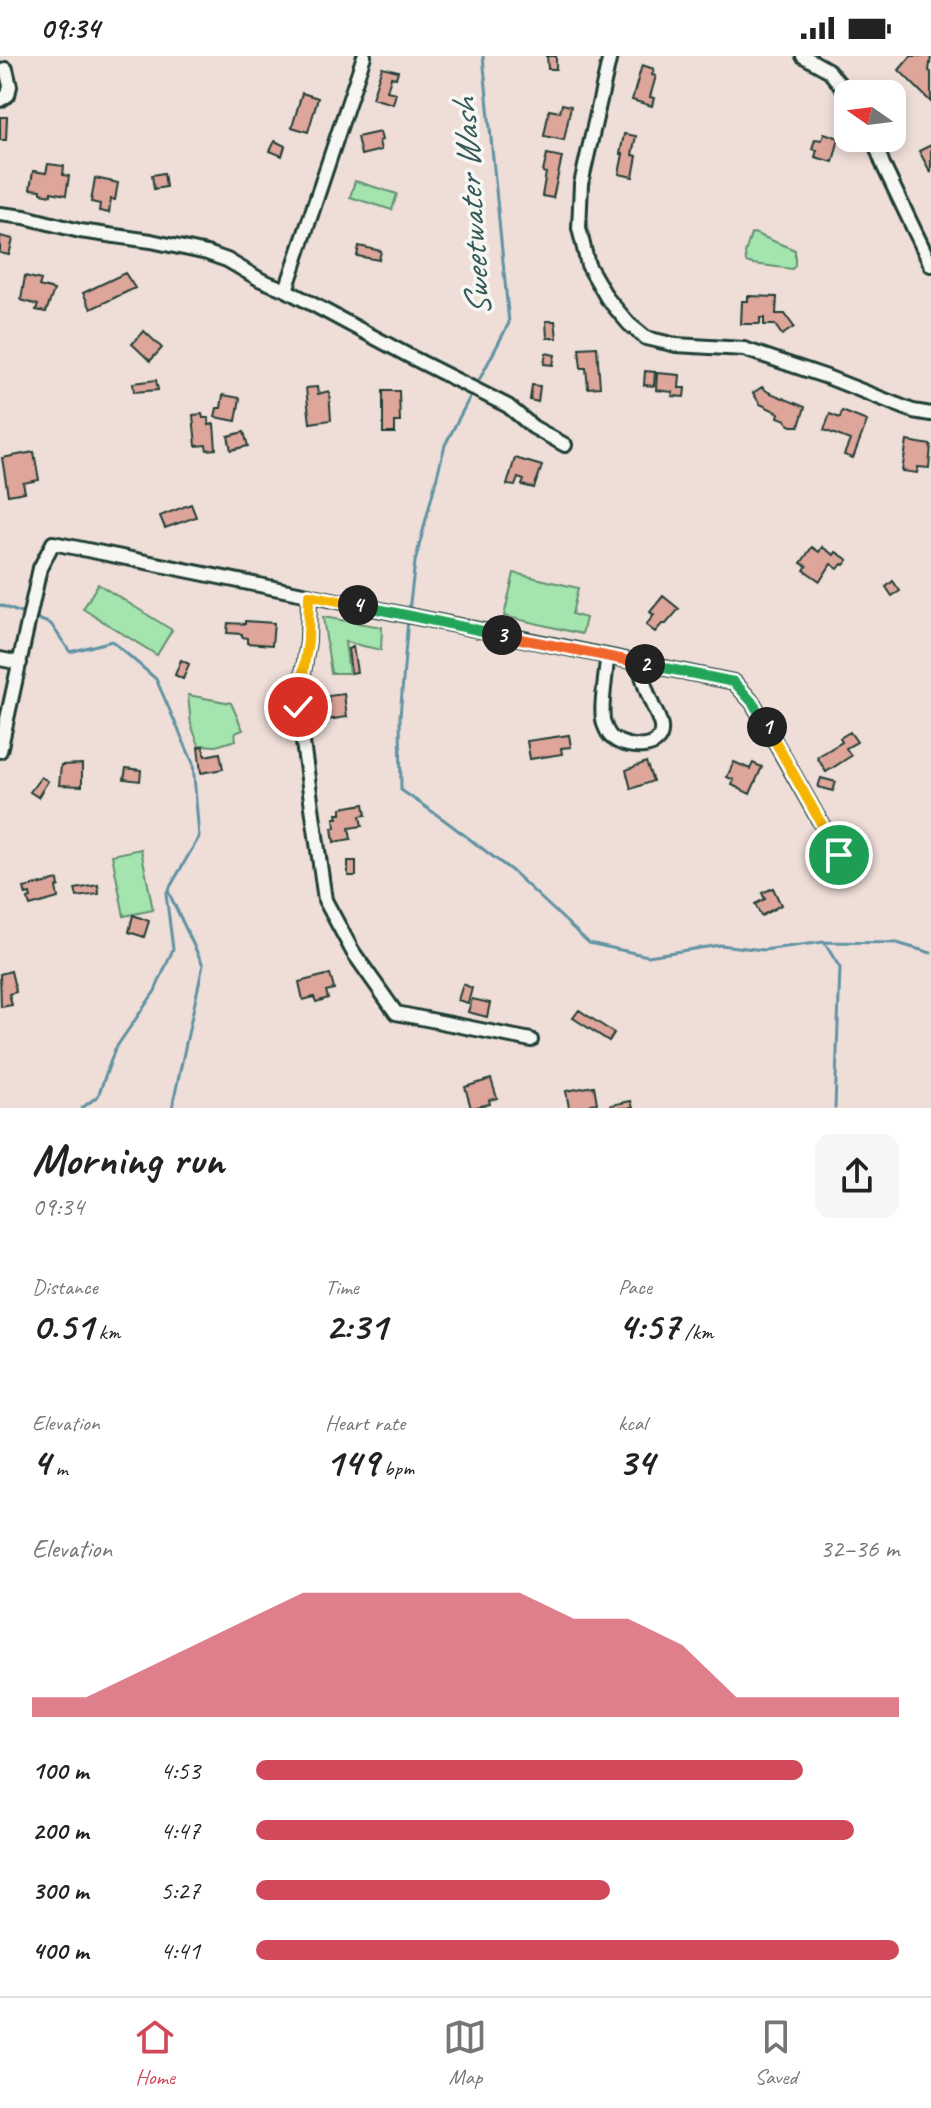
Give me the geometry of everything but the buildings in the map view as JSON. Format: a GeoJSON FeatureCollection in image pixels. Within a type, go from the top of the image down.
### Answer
{"type":"FeatureCollection","features":[{"type":"Feature","properties":{"kind":"street"},"geometry":{"type":"LineString","coordinates":[[286,290],[364,56]]}},
{"type":"Feature","properties":{"kind":"street"},"geometry":{"type":"LineString","coordinates":[[610,56],[581,184],[579,228],[588,265],[607,298],[629,324],[646,338],[676,345],[744,349],[913,411],[931,414]]}},
{"type":"Feature","properties":{"kind":"street"},"geometry":{"type":"LineString","coordinates":[[803,56],[828,70],[836,80]]}},
{"type":"Feature","properties":{"kind":"street"},"geometry":{"type":"LineString","coordinates":[[0,100],[8,95],[10,86],[6,69]]}},
{"type":"Feature","properties":{"kind":"street"},"geometry":{"type":"LineString","coordinates":[[878,152],[931,265]]}},
{"type":"Feature","properties":{"kind":"street"},"geometry":{"type":"LineString","coordinates":[[0,214],[80,231],[151,241],[227,260],[508,406],[533,427],[565,445]]}},
{"type":"Feature","properties":{"kind":"street"},"geometry":{"type":"LineString","coordinates":[[0,751],[40,568],[53,543],[734,682],[753,703],[839,855]]}},
{"type":"Feature","properties":{"kind":"street"},"geometry":{"type":"LineString","coordinates":[[309,595],[308,641],[298,707],[325,900],[353,952],[396,1013],[531,1040]]}},
{"type":"Feature","properties":{"kind":"street"},"geometry":{"type":"LineString","coordinates":[[607,656],[603,720],[614,740],[643,747],[655,744],[661,727],[639,663]]}},
{"type":"Feature","properties":{"kind":"street"},"geometry":{"type":"LineString","coordinates":[[0,659],[20,663]]}},
{"type":"Feature","properties":{"kind":"green space"},"geometry":{"type":"Polygon","coordinates":[[[355,181],[397,194],[392,210],[350,197],[355,181]]]}},
{"type":"Feature","properties":{"kind":"green space"},"geometry":{"type":"Polygon","coordinates":[[[754,233],[795,250],[792,269],[746,262],[745,253],[754,233]]]}},
{"type":"Feature","properties":{"kind":"green space"},"geometry":{"type":"Polygon","coordinates":[[[514,573],[578,588],[572,614],[586,618],[582,634],[504,616],[514,573]]]}},
{"type":"Feature","properties":{"kind":"green space"},"geometry":{"type":"Polygon","coordinates":[[[98,584],[172,630],[157,655],[83,609],[98,584]]]}},
{"type":"Feature","properties":{"kind":"green space"},"geometry":{"type":"Polygon","coordinates":[[[323,617],[382,627],[381,650],[345,642],[349,673],[331,673],[323,617]]]}},
{"type":"Feature","properties":{"kind":"green space"},"geometry":{"type":"Polygon","coordinates":[[[188,695],[231,703],[243,730],[235,733],[236,740],[216,746],[199,745],[191,725],[188,695]]]}},
{"type":"Feature","properties":{"kind":"green space"},"geometry":{"type":"Polygon","coordinates":[[[141,849],[153,910],[124,916],[112,855],[141,849]]]}},
{"type":"Feature","properties":{"kind":"waterway","name":"Sweetwater Wash"},"geometry":{"type":"LineString","coordinates":[[476,386],[509,323],[483,56]]}},
{"type":"Feature","properties":{"kind":"waterway","name":"Sweetwater Wash"},"geometry":{"type":"LineString","coordinates":[[409,611],[415,562],[445,445],[472,393]]}},
{"type":"Feature","properties":{"kind":"waterway"},"geometry":{"type":"LineString","coordinates":[[0,605],[26,615]]}},
{"type":"Feature","properties":{"kind":"waterway"},"geometry":{"type":"LineString","coordinates":[[33,617],[51,624],[70,652],[112,641],[156,679],[193,763],[199,837],[166,894],[173,949],[155,991],[115,1049],[98,1096],[82,1108]]}},
{"type":"Feature","properties":{"kind":"waterway","name":"Sweetwater Wash"},"geometry":{"type":"LineString","coordinates":[[408,618],[400,717],[401,790],[512,871],[589,943],[648,956],[720,945],[763,950],[824,942],[840,968],[835,1108]]}},
{"type":"Feature","properties":{"kind":"waterway"},"geometry":{"type":"LineString","coordinates":[[168,891],[203,965],[172,1108]]}},
{"type":"Feature","properties":{"kind":"waterway"},"geometry":{"type":"LineString","coordinates":[[824,942],[897,943],[931,953]]}},
{"type":"Feature","properties":{"kind":"route"},"geometry":{"type":"LineString","coordinates":[[298,707],[308,641],[309,595],[734,682],[753,703],[839,855]]}}]}
